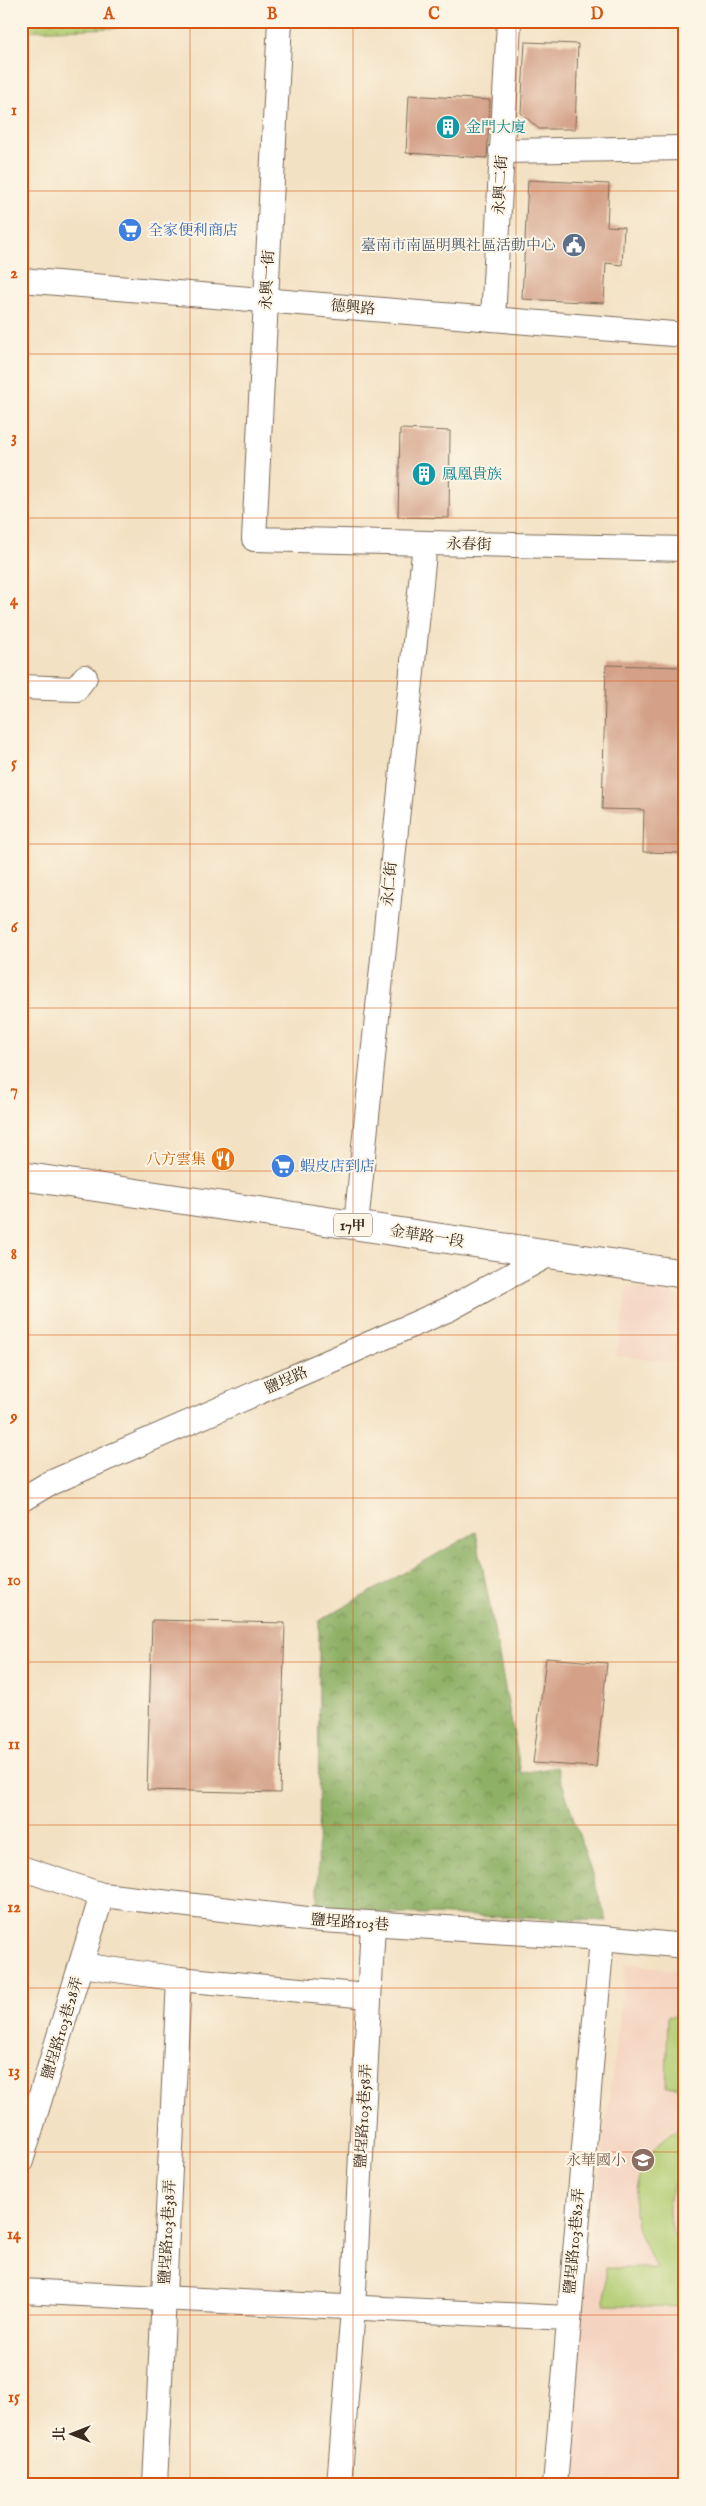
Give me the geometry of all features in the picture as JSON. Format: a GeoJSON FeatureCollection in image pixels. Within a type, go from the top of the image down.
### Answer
{"type":"FeatureCollection","features":[{"type":"Feature","properties":{"kind":"main road","name":"金華路一段"},"geometry":{"type":"LineString","coordinates":[[21,1176],[685,1274]]}},
{"type":"Feature","properties":{"kind":"street","name":"永興一街"},"geometry":{"type":"LineString","coordinates":[[254,540],[280,21]]}},
{"type":"Feature","properties":{"kind":"street","name":"永興二街"},"geometry":{"type":"LineString","coordinates":[[493,319],[509,21]]}},
{"type":"Feature","properties":{"kind":"street"},"geometry":{"type":"LineString","coordinates":[[501,151],[685,148]]}},
{"type":"Feature","properties":{"kind":"street","name":"德興路"},"geometry":{"type":"LineString","coordinates":[[21,280],[685,335]]}},
{"type":"Feature","properties":{"kind":"street","name":"永春街"},"geometry":{"type":"LineString","coordinates":[[254,540],[685,549]]}},
{"type":"Feature","properties":{"kind":"street","name":"永仁街"},"geometry":{"type":"LineString","coordinates":[[356,1225],[425,543]]}},
{"type":"Feature","properties":{"kind":"street"},"geometry":{"type":"LineString","coordinates":[[21,688],[76,689],[85,677]]}},
{"type":"Feature","properties":{"kind":"street","name":"鹽埕路"},"geometry":{"type":"LineString","coordinates":[[21,1500],[57,1480],[449,1308],[548,1255]]}},
{"type":"Feature","properties":{"kind":"street","name":"鹽埕路103巷"},"geometry":{"type":"LineString","coordinates":[[21,1868],[102,1895],[308,1919],[602,1938],[685,1946]]}},
{"type":"Feature","properties":{"kind":"street","name":"鹽埕路103巷28弄"},"geometry":{"type":"LineString","coordinates":[[21,2161],[102,1895]]}},
{"type":"Feature","properties":{"kind":"street","name":"鹽埕路103巷58弄"},"geometry":{"type":"LineString","coordinates":[[339,2485],[353,2309],[373,1924]]}},
{"type":"Feature","properties":{"kind":"street","name":"鹽埕路103巷82弄"},"geometry":{"type":"LineString","coordinates":[[555,2485],[567,2318],[602,1938]]}},
{"type":"Feature","properties":{"kind":"street"},"geometry":{"type":"LineString","coordinates":[[81,1965],[179,1979],[368,1996]]}},
{"type":"Feature","properties":{"kind":"street","name":"鹽埕路103巷38弄"},"geometry":{"type":"LineString","coordinates":[[155,2485],[179,1979]]}},
{"type":"Feature","properties":{"kind":"street"},"geometry":{"type":"LineString","coordinates":[[21,2291],[353,2309],[567,2318]]}},
{"type":"Feature","properties":{"kind":"shaded area"},"geometry":{"type":"Polygon","coordinates":[[[628,1286],[685,1296],[685,1363],[616,1356],[628,1286]]]}},
{"type":"Feature","properties":{"kind":"shaded area","name":"永華國小"},"geometry":{"type":"Polygon","coordinates":[[[626,1963],[685,1971],[685,2485],[573,2485],[577,2350],[626,1963]]]}},
{"type":"Feature","properties":{"kind":"green space"},"geometry":{"type":"Polygon","coordinates":[[[21,21],[130,21],[117,28],[21,31],[21,21]]]}},
{"type":"Feature","properties":{"kind":"green space"},"geometry":{"type":"Polygon","coordinates":[[[476,1532],[521,1773],[557,1767],[607,1921],[318,1910],[319,1621],[476,1532]]]}},
{"type":"Feature","properties":{"kind":"green space"},"geometry":{"type":"Polygon","coordinates":[[[668,2016],[685,2017],[685,2087],[666,2087],[668,2016]]]}},
{"type":"Feature","properties":{"kind":"green space"},"geometry":{"type":"Polygon","coordinates":[[[685,2126],[686,2161],[672,2191],[669,2209],[671,2228],[685,2252],[685,2307],[605,2305],[606,2268],[657,2268],[637,2226],[635,2196],[643,2167],[650,2154],[671,2133],[685,2126]]]}},
{"type":"Feature","properties":{"kind":"building"},"geometry":{"type":"Polygon","coordinates":[[[525,42],[578,44],[575,129],[539,129],[521,113],[525,42]]]}},
{"type":"Feature","properties":{"kind":"building","name":"金門大廈"},"geometry":{"type":"Polygon","coordinates":[[[409,95],[490,100],[487,158],[406,153],[409,95]]]}},
{"type":"Feature","properties":{"kind":"building","name":"臺南市南區明興社區活動中心"},"geometry":{"type":"Polygon","coordinates":[[[528,180],[609,184],[607,226],[624,227],[622,265],[606,263],[604,303],[522,299],[528,180]]]}},
{"type":"Feature","properties":{"kind":"building","name":"鳳凰貴族"},"geometry":{"type":"Polygon","coordinates":[[[400,429],[450,431],[449,518],[398,517],[400,429]]]}},
{"type":"Feature","properties":{"kind":"building"},"geometry":{"type":"Polygon","coordinates":[[[606,665],[685,667],[680,853],[643,852],[644,810],[602,809],[606,665]]]}},
{"type":"Feature","properties":{"kind":"building"},"geometry":{"type":"Polygon","coordinates":[[[152,1620],[285,1623],[280,1793],[147,1790],[152,1620]]]}},
{"type":"Feature","properties":{"kind":"building"},"geometry":{"type":"Polygon","coordinates":[[[546,1658],[607,1663],[596,1767],[533,1763],[546,1658]]]}},
{"type":"Feature","properties":{"kind":"place","name":"金門大廈"},"geometry":{"type":"Point","coordinates":[448,127]}},
{"type":"Feature","properties":{"kind":"place","name":"全家便利商店"},"geometry":{"type":"Point","coordinates":[130,230]}},
{"type":"Feature","properties":{"kind":"place","name":"臺南市南區明興社區活動中心"},"geometry":{"type":"Point","coordinates":[574,245]}},
{"type":"Feature","properties":{"kind":"place","name":"鳳凰貴族"},"geometry":{"type":"Point","coordinates":[424,474]}},
{"type":"Feature","properties":{"kind":"place","name":"八方雲集"},"geometry":{"type":"Point","coordinates":[223,1159]}},
{"type":"Feature","properties":{"kind":"place","name":"蝦皮店到店"},"geometry":{"type":"Point","coordinates":[283,1166]}},
{"type":"Feature","properties":{"kind":"place","name":"永華國小"},"geometry":{"type":"Point","coordinates":[643,2160]}}]}
